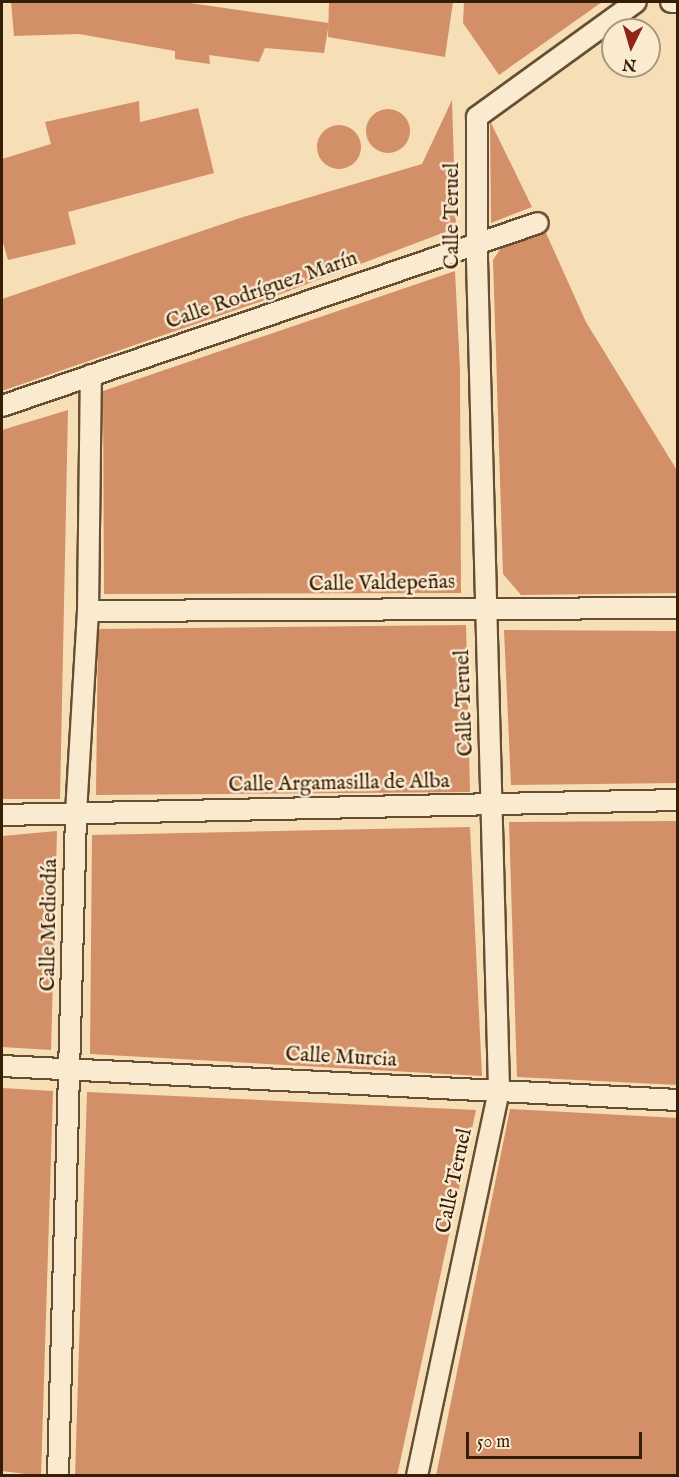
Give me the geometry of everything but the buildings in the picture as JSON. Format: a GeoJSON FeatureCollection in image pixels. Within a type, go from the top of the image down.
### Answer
{"type":"FeatureCollection","features":[{"type":"Feature","properties":{"kind":"street","name":"Calle Teruel"},"geometry":{"type":"LineString","coordinates":[[417,1476],[499,1089],[476,242],[477,117],[636,2]]}},
{"type":"Feature","properties":{"kind":"street"},"geometry":{"type":"LineString","coordinates":[[671,2],[678,2]]}},
{"type":"Feature","properties":{"kind":"street","name":"Calle Rodríguez Marín"},"geometry":{"type":"LineString","coordinates":[[2,406],[476,242],[538,223]]}},
{"type":"Feature","properties":{"kind":"street","name":"Calle Mediodía"},"geometry":{"type":"LineString","coordinates":[[58,1476],[72,1069],[76,813],[88,611],[92,375]]}},
{"type":"Feature","properties":{"kind":"street","name":"Calle Valdepeñas"},"geometry":{"type":"LineString","coordinates":[[88,611],[486,607],[678,608]]}},
{"type":"Feature","properties":{"kind":"street","name":"Calle Argamasilla de Alba"},"geometry":{"type":"LineString","coordinates":[[2,815],[678,800]]}},
{"type":"Feature","properties":{"kind":"street","name":"Calle Murcia"},"geometry":{"type":"LineString","coordinates":[[2,1066],[499,1089],[678,1100]]}}]}
